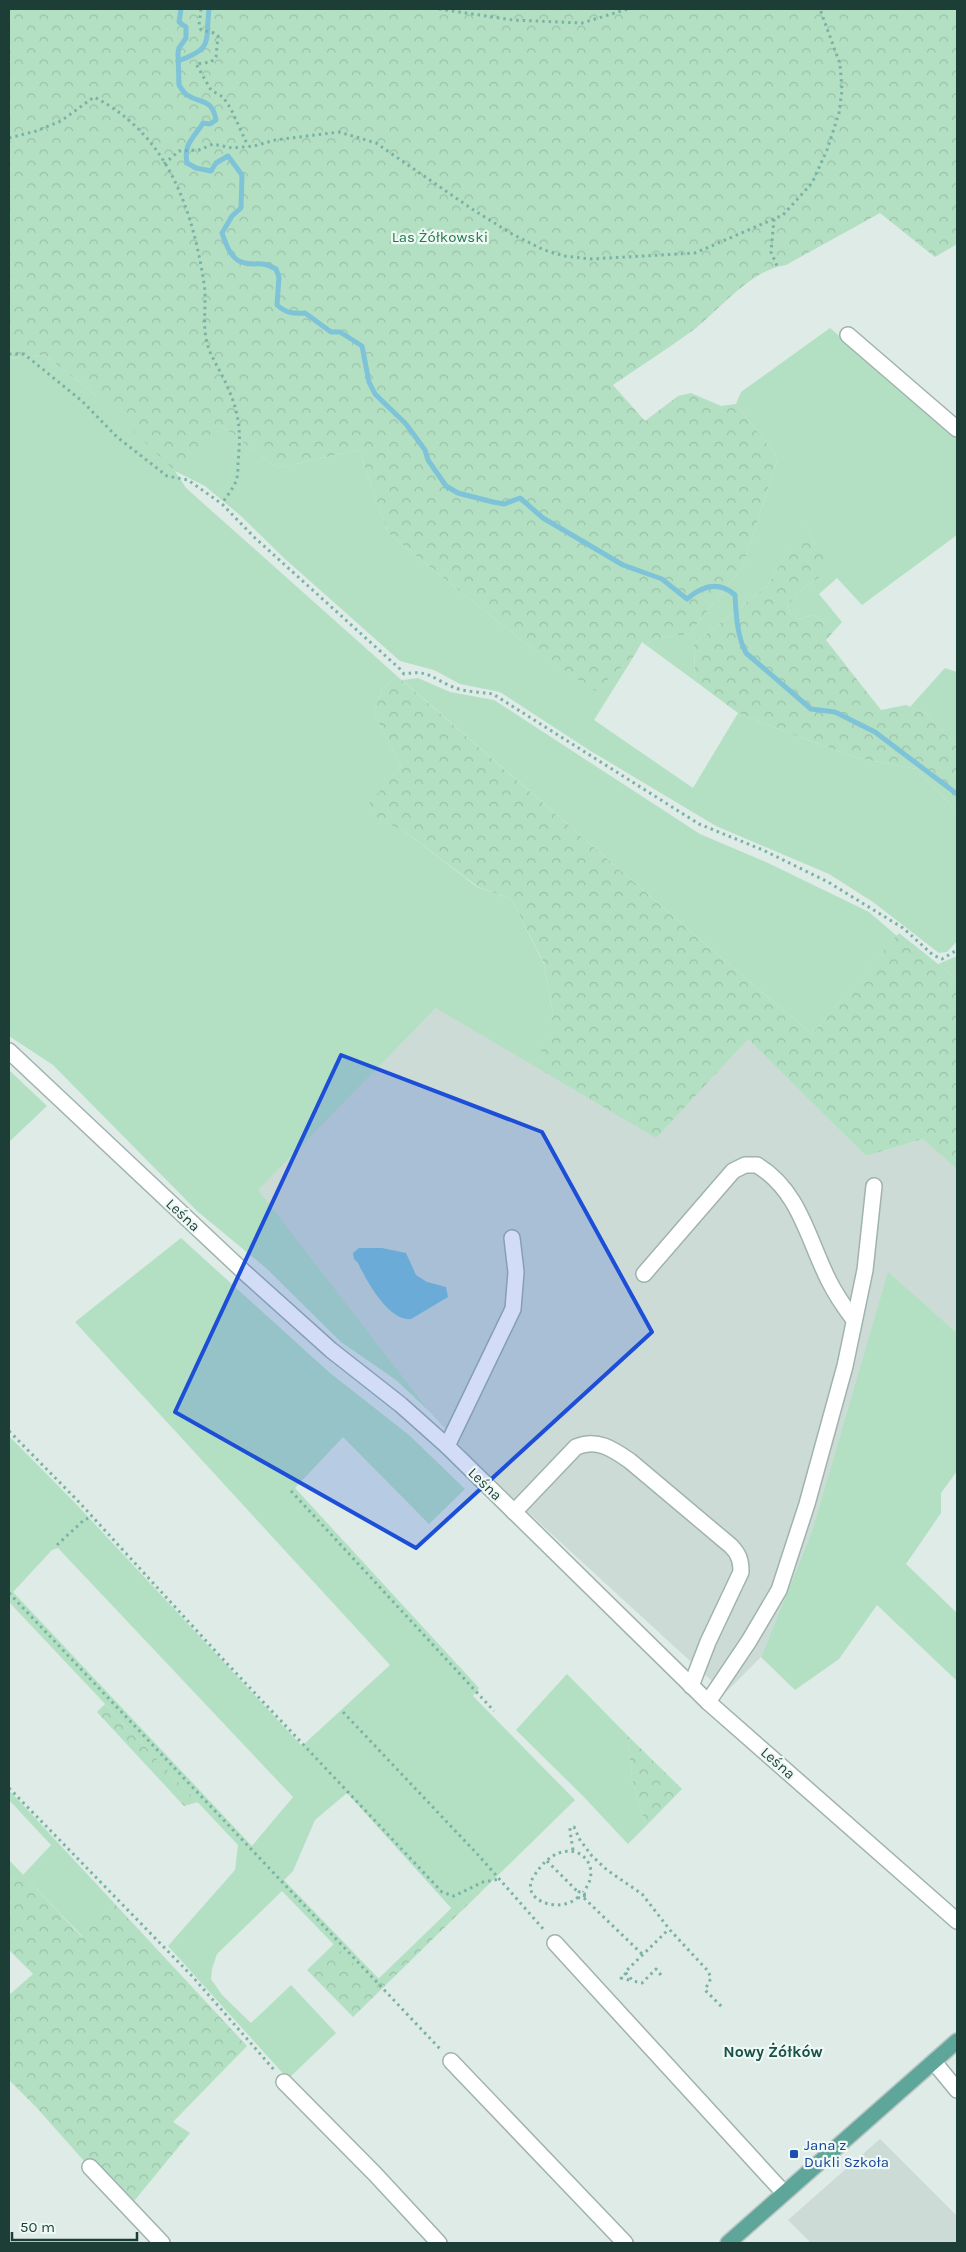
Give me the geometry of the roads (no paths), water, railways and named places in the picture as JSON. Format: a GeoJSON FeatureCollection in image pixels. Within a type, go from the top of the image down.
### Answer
{"type":"FeatureCollection","features":[{"type":"Feature","properties":{"kind":"main road"},"geometry":{"type":"LineString","coordinates":[[728,2243],[957,2041]]}},
{"type":"Feature","properties":{"kind":"street"},"geometry":{"type":"LineString","coordinates":[[848,335],[957,429]]}},
{"type":"Feature","properties":{"kind":"street","name":"Leśna"},"geometry":{"type":"LineString","coordinates":[[9,1051],[243,1271],[331,1350],[401,1405],[447,1446],[708,1702],[957,1921]]}},
{"type":"Feature","properties":{"kind":"street"},"geometry":{"type":"LineString","coordinates":[[644,1274],[734,1171],[745,1165],[757,1165],[782,1187],[796,1205],[829,1282],[854,1320]]}},
{"type":"Feature","properties":{"kind":"street"},"geometry":{"type":"LineString","coordinates":[[708,1702],[749,1641],[779,1590],[809,1494],[845,1366],[864,1270],[874,1186]]}},
{"type":"Feature","properties":{"kind":"street"},"geometry":{"type":"LineString","coordinates":[[447,1446],[513,1309],[516,1272],[512,1238]]}},
{"type":"Feature","properties":{"kind":"street"},"geometry":{"type":"LineString","coordinates":[[514,1512],[569,1452],[576,1447],[592,1443],[614,1450],[630,1461],[731,1546],[741,1562],[741,1572],[708,1642],[691,1686]]}},
{"type":"Feature","properties":{"kind":"street"},"geometry":{"type":"LineString","coordinates":[[556,1943],[784,2193]]}},
{"type":"Feature","properties":{"kind":"street"},"geometry":{"type":"LineString","coordinates":[[937,2059],[957,2075]]}},
{"type":"Feature","properties":{"kind":"street"},"geometry":{"type":"LineString","coordinates":[[937,2059],[957,2090]]}},
{"type":"Feature","properties":{"kind":"street"},"geometry":{"type":"LineString","coordinates":[[451,2061],[625,2243]]}},
{"type":"Feature","properties":{"kind":"street"},"geometry":{"type":"LineString","coordinates":[[284,2082],[375,2174],[439,2243]]}},
{"type":"Feature","properties":{"kind":"street"},"geometry":{"type":"LineString","coordinates":[[90,2167],[162,2243]]}},
{"type":"Feature","properties":{"kind":"water"},"geometry":{"type":"Polygon","coordinates":[[[359,1248],[382,1248],[406,1253],[416,1275],[427,1282],[446,1287],[448,1297],[411,1319],[395,1314],[372,1289],[354,1259],[353,1253],[359,1248]]]}},
{"type":"Feature","properties":{"kind":"waterway"},"geometry":{"type":"LineString","coordinates":[[181,9],[179,22],[186,27],[186,38],[178,53],[179,85],[187,95],[209,105],[216,120],[210,124],[203,123],[193,137],[188,146],[187,163],[196,168],[211,171],[216,163],[228,156],[242,175],[241,208],[232,216],[222,233],[225,242],[233,256],[240,262],[263,264],[276,269],[279,277],[277,305],[280,308],[290,312],[305,313],[331,332],[340,332],[362,346],[369,382],[375,394],[406,424],[425,450],[428,460],[446,486],[458,493],[504,504],[520,498],[543,518],[623,565],[662,579],[687,599],[705,588],[717,587],[729,591],[735,595],[739,632],[746,653],[811,709],[835,712],[875,732],[957,794]]}},
{"type":"Feature","properties":{"kind":"waterway"},"geometry":{"type":"LineString","coordinates":[[178,61],[197,52],[206,43],[209,9]]}},
{"type":"Feature","properties":{"kind":"place","name":"Jana z Dukli Szkoła"},"geometry":{"type":"Point","coordinates":[794,2154]}},
{"type":"Feature","properties":{"kind":"district","name":"Nowy Żółków"},"geometry":{"type":"Point","coordinates":[773,2051]}},
{"type":"Feature","properties":{"kind":"park label","name":"Las Żółkowski"},"geometry":{"type":"Point","coordinates":[440,237]}}]}
